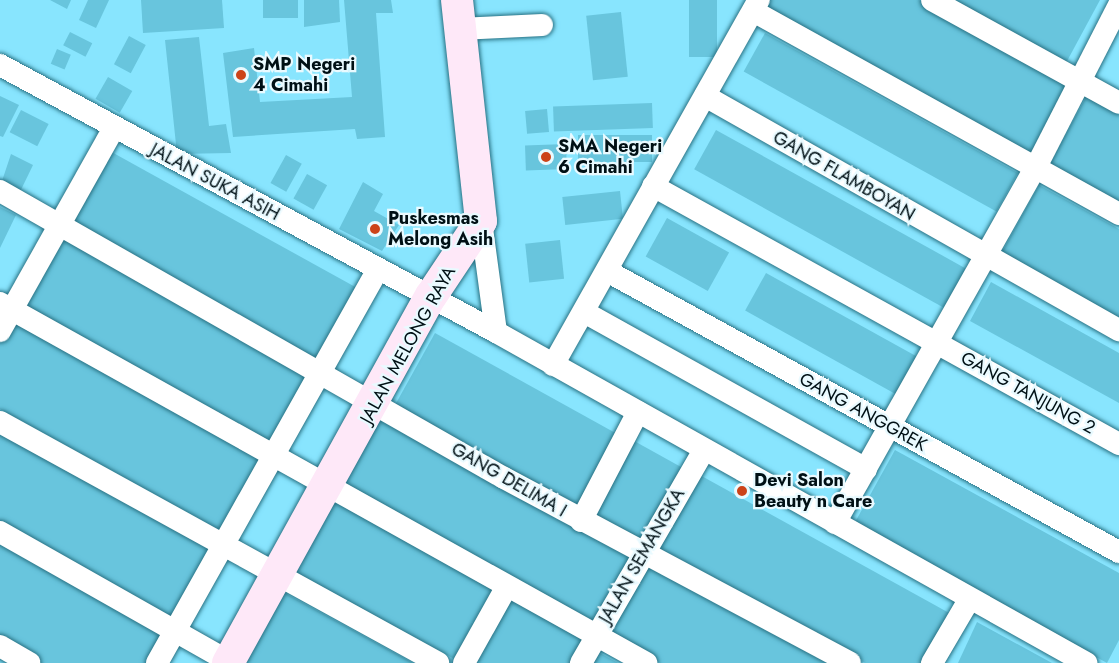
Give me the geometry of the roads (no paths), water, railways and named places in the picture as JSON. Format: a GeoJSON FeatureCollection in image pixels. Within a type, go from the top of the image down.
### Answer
{"type":"FeatureCollection","features":[{"type":"Feature","properties":{"kind":"main road"},"geometry":{"type":"LineString","coordinates":[[458,14],[481,221]]}},
{"type":"Feature","properties":{"kind":"main road","name":"JALAN MELONG RAYA"},"geometry":{"type":"LineString","coordinates":[[230,662],[376,404],[431,296],[481,221]]}},
{"type":"Feature","properties":{"kind":"street"},"geometry":{"type":"LineString","coordinates":[[932,0],[1119,103]]}},
{"type":"Feature","properties":{"kind":"street"},"geometry":{"type":"LineString","coordinates":[[553,364],[756,5],[1119,214]]}},
{"type":"Feature","properties":{"kind":"street"},"geometry":{"type":"LineString","coordinates":[[835,523],[1036,168],[1119,5]]}},
{"type":"Feature","properties":{"kind":"street"},"geometry":{"type":"LineString","coordinates":[[458,14],[542,25]]}},
{"type":"Feature","properties":{"kind":"street","name":"JALAN SUKA ASIH"},"geometry":{"type":"LineString","coordinates":[[1,67],[431,296],[969,600],[1086,663]]}},
{"type":"Feature","properties":{"kind":"street","name":"GANG FLAMBOYAN"},"geometry":{"type":"LineString","coordinates":[[705,96],[984,257],[1119,330]]}},
{"type":"Feature","properties":{"kind":"street"},"geometry":{"type":"LineString","coordinates":[[0,331],[6,307],[59,224],[114,128]]}},
{"type":"Feature","properties":{"kind":"street","name":"GANG TANJUNG 2"},"geometry":{"type":"LineString","coordinates":[[653,186],[1119,444]]}},
{"type":"Feature","properties":{"kind":"street","name":"GANG DELIMA I"},"geometry":{"type":"LineString","coordinates":[[0,191],[581,521],[850,663]]}},
{"type":"Feature","properties":{"kind":"street"},"geometry":{"type":"LineString","coordinates":[[481,221],[496,332]]}},
{"type":"Feature","properties":{"kind":"street"},"geometry":{"type":"LineString","coordinates":[[157,663],[378,269]]}},
{"type":"Feature","properties":{"kind":"street","name":"GANG ANGGREK"},"geometry":{"type":"LineString","coordinates":[[607,271],[1119,552]]}},
{"type":"Feature","properties":{"kind":"street"},"geometry":{"type":"LineString","coordinates":[[6,307],[646,663]]}},
{"type":"Feature","properties":{"kind":"street"},"geometry":{"type":"LineString","coordinates":[[584,312],[866,469]]}},
{"type":"Feature","properties":{"kind":"street"},"geometry":{"type":"LineString","coordinates":[[581,521],[638,412]]}},
{"type":"Feature","properties":{"kind":"street"},"geometry":{"type":"LineString","coordinates":[[0,422],[280,573],[438,663]]}},
{"type":"Feature","properties":{"kind":"street","name":"JALAN SEMANGKA"},"geometry":{"type":"LineString","coordinates":[[581,663],[704,450]]}},
{"type":"Feature","properties":{"kind":"street"},"geometry":{"type":"LineString","coordinates":[[0,532],[230,662]]}},
{"type":"Feature","properties":{"kind":"street"},"geometry":{"type":"LineString","coordinates":[[464,663],[507,586]]}},
{"type":"Feature","properties":{"kind":"street"},"geometry":{"type":"LineString","coordinates":[[932,663],[969,600]]}},
{"type":"Feature","properties":{"kind":"street"},"geometry":{"type":"LineString","coordinates":[[0,646],[30,663]]}},
{"type":"Feature","properties":{"kind":"place","name":"SMP Negeri 4 Cimahi"},"geometry":{"type":"Point","coordinates":[241,75]}},
{"type":"Feature","properties":{"kind":"place","name":"SMA Negeri 6 Cimahi"},"geometry":{"type":"Point","coordinates":[546,157]}},
{"type":"Feature","properties":{"kind":"place","name":"Puskesmas Melong Asih"},"geometry":{"type":"Point","coordinates":[375,229]}},
{"type":"Feature","properties":{"kind":"place","name":"Devi Salon Beauty n Care"},"geometry":{"type":"Point","coordinates":[742,491]}}]}
